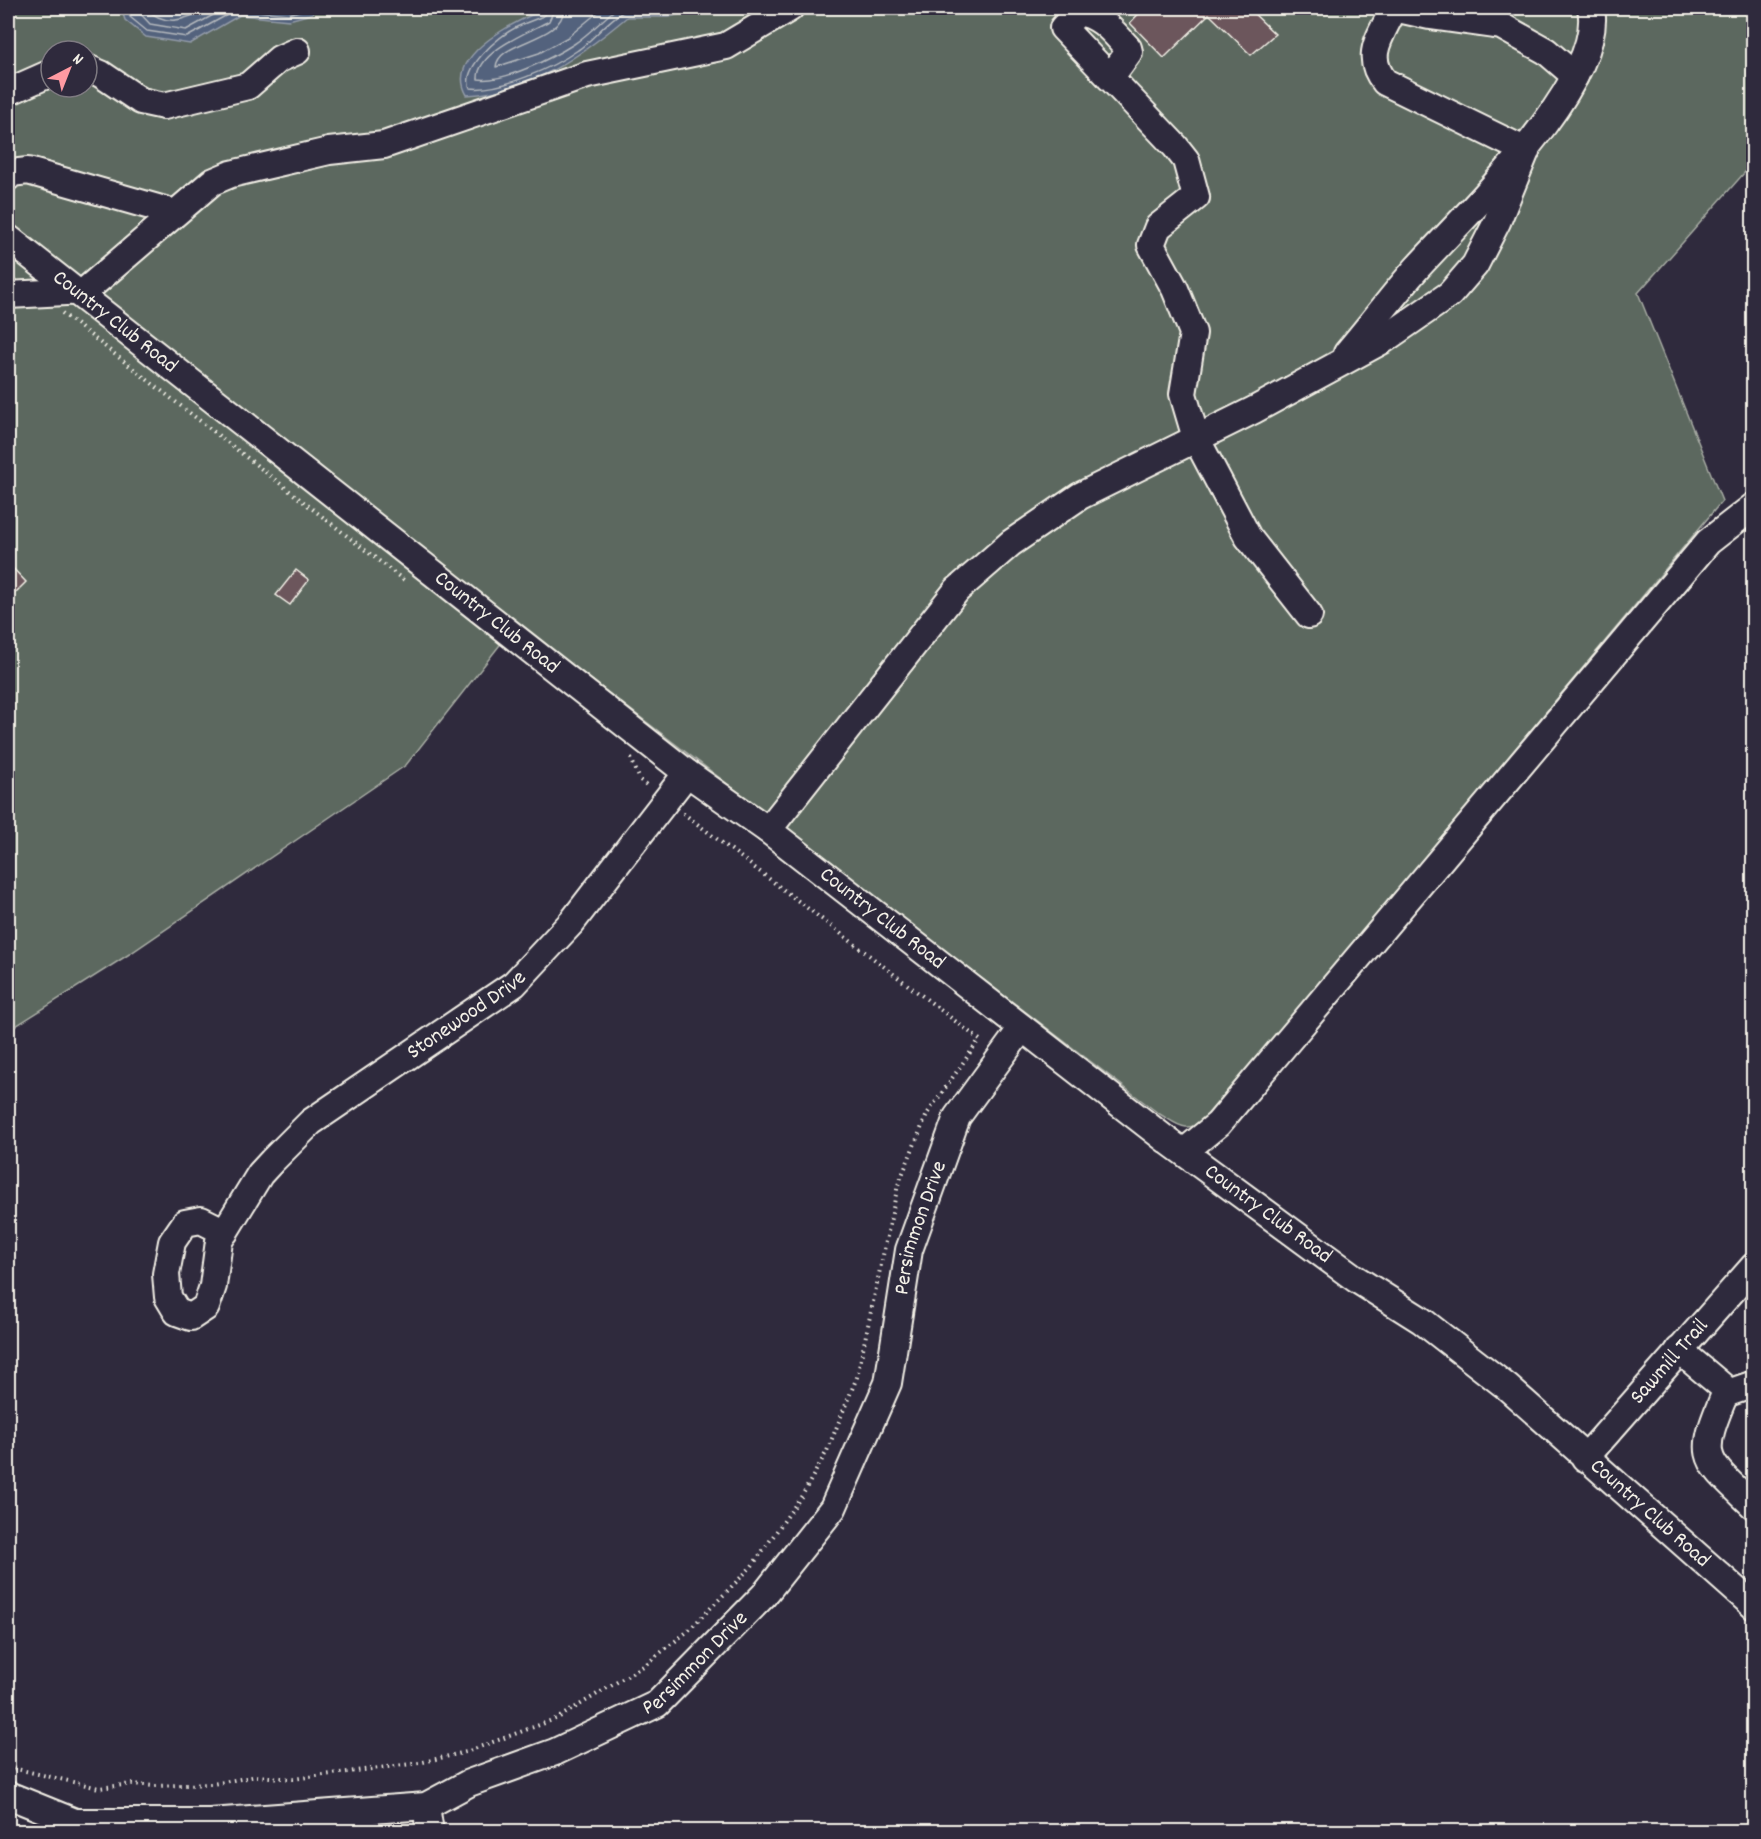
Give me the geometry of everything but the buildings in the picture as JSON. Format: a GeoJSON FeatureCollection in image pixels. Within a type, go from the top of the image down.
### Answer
{"type":"FeatureCollection","features":[{"type":"Feature","properties":{"kind":"street"},"geometry":{"type":"LineString","coordinates":[[8,295],[85,291],[212,182],[231,174],[329,151],[384,144],[586,75],[726,46],[790,8]]}},
{"type":"Feature","properties":{"kind":"street"},"geometry":{"type":"LineString","coordinates":[[1526,152],[1385,82],[1374,69],[1374,54],[1394,8],[1501,26],[1546,51],[1575,76]]}},
{"type":"Feature","properties":{"kind":"street"},"geometry":{"type":"LineString","coordinates":[[1347,359],[1416,270],[1526,152],[1575,76],[1590,37],[1593,19],[1591,8]]}},
{"type":"Feature","properties":{"kind":"street"},"geometry":{"type":"LineString","coordinates":[[99,73],[141,101],[164,106],[248,86],[279,59],[297,51]]}},
{"type":"Feature","properties":{"kind":"street"},"geometry":{"type":"LineString","coordinates":[[8,92],[39,78]]}},
{"type":"Feature","properties":{"kind":"street"},"geometry":{"type":"LineString","coordinates":[[1110,78],[1186,160],[1196,190],[1196,197],[1158,227],[1151,245],[1175,289],[1193,333],[1184,394],[1196,438],[1248,537],[1309,615]]}},
{"type":"Feature","properties":{"kind":"street"},"geometry":{"type":"LineString","coordinates":[[768,830],[957,590],[1011,543],[1080,496],[1347,359],[1416,319],[1450,294],[1475,265],[1497,222],[1526,152]]}},
{"type":"Feature","properties":{"kind":"street"},"geometry":{"type":"LineString","coordinates":[[10,169],[28,171],[175,213]]}},
{"type":"Feature","properties":{"kind":"street","name":"Country Club Road"},"geometry":{"type":"LineString","coordinates":[[8,238],[687,773],[768,830],[1243,1197],[1356,1279],[1421,1320],[1506,1387],[1754,1606]]}},
{"type":"Feature","properties":{"kind":"street"},"geometry":{"type":"LineString","coordinates":[[1185,1151],[1218,1124],[1708,543],[1754,506]]}},
{"type":"Feature","properties":{"kind":"street","name":"Stonewood Drive"},"geometry":{"type":"LineString","coordinates":[[225,1232],[260,1174],[311,1122],[513,984],[572,922],[687,773]]}},
{"type":"Feature","properties":{"kind":"street","name":"Persimmon Drive"},"geometry":{"type":"LineString","coordinates":[[8,1795],[75,1822],[210,1822],[426,1806],[470,1783],[555,1752],[657,1704],[764,1595],[833,1508],[888,1383],[909,1250],[957,1117],[1022,1028]]}},
{"type":"Feature","properties":{"kind":"street","name":"Sawmill Trail"},"geometry":{"type":"LineString","coordinates":[[1585,1458],[1754,1266]]}},
{"type":"Feature","properties":{"kind":"street"},"geometry":{"type":"LineString","coordinates":[[1679,1350],[1722,1386],[1725,1394],[1709,1432],[1707,1451],[1718,1471],[1754,1506]]}},
{"type":"Feature","properties":{"kind":"street"},"geometry":{"type":"LineString","coordinates":[[1725,1394],[1754,1384]]}},
{"type":"Feature","properties":{"kind":"street"},"geometry":{"type":"LineString","coordinates":[[426,1806],[430,1832]]}},
{"type":"Feature","properties":{"kind":"path"},"geometry":{"type":"LineString","coordinates":[[36,293],[410,585]]}},
{"type":"Feature","properties":{"kind":"path"},"geometry":{"type":"LineString","coordinates":[[624,752],[633,760],[640,780],[986,1044]]}},
{"type":"Feature","properties":{"kind":"path"},"geometry":{"type":"LineString","coordinates":[[8,1767],[99,1788],[132,1784],[212,1784],[258,1776],[293,1779],[419,1763],[466,1752],[558,1718],[628,1677],[664,1651],[715,1605],[752,1566],[803,1494],[827,1451],[857,1377],[898,1185],[927,1114],[980,1040]]}},
{"type":"Feature","properties":{"kind":"shaded area"},"geometry":{"type":"Polygon","coordinates":[[[8,8],[1753,8],[1753,163],[1638,293],[1722,501],[1208,1117],[1200,1123],[1183,1127],[1158,1113],[517,623],[406,765],[131,953],[8,1031],[8,8]]]}},
{"type":"Feature","properties":{"kind":"water"},"geometry":{"type":"Polygon","coordinates":[[[121,8],[320,8],[311,14],[289,20],[240,15],[190,44],[146,37],[125,20],[121,8]]]}},
{"type":"Feature","properties":{"kind":"water"},"geometry":{"type":"Polygon","coordinates":[[[548,8],[703,8],[669,17],[627,17],[591,46],[534,80],[491,92],[467,95],[462,80],[466,66],[475,52],[488,40],[520,20],[548,8]]]}}]}
